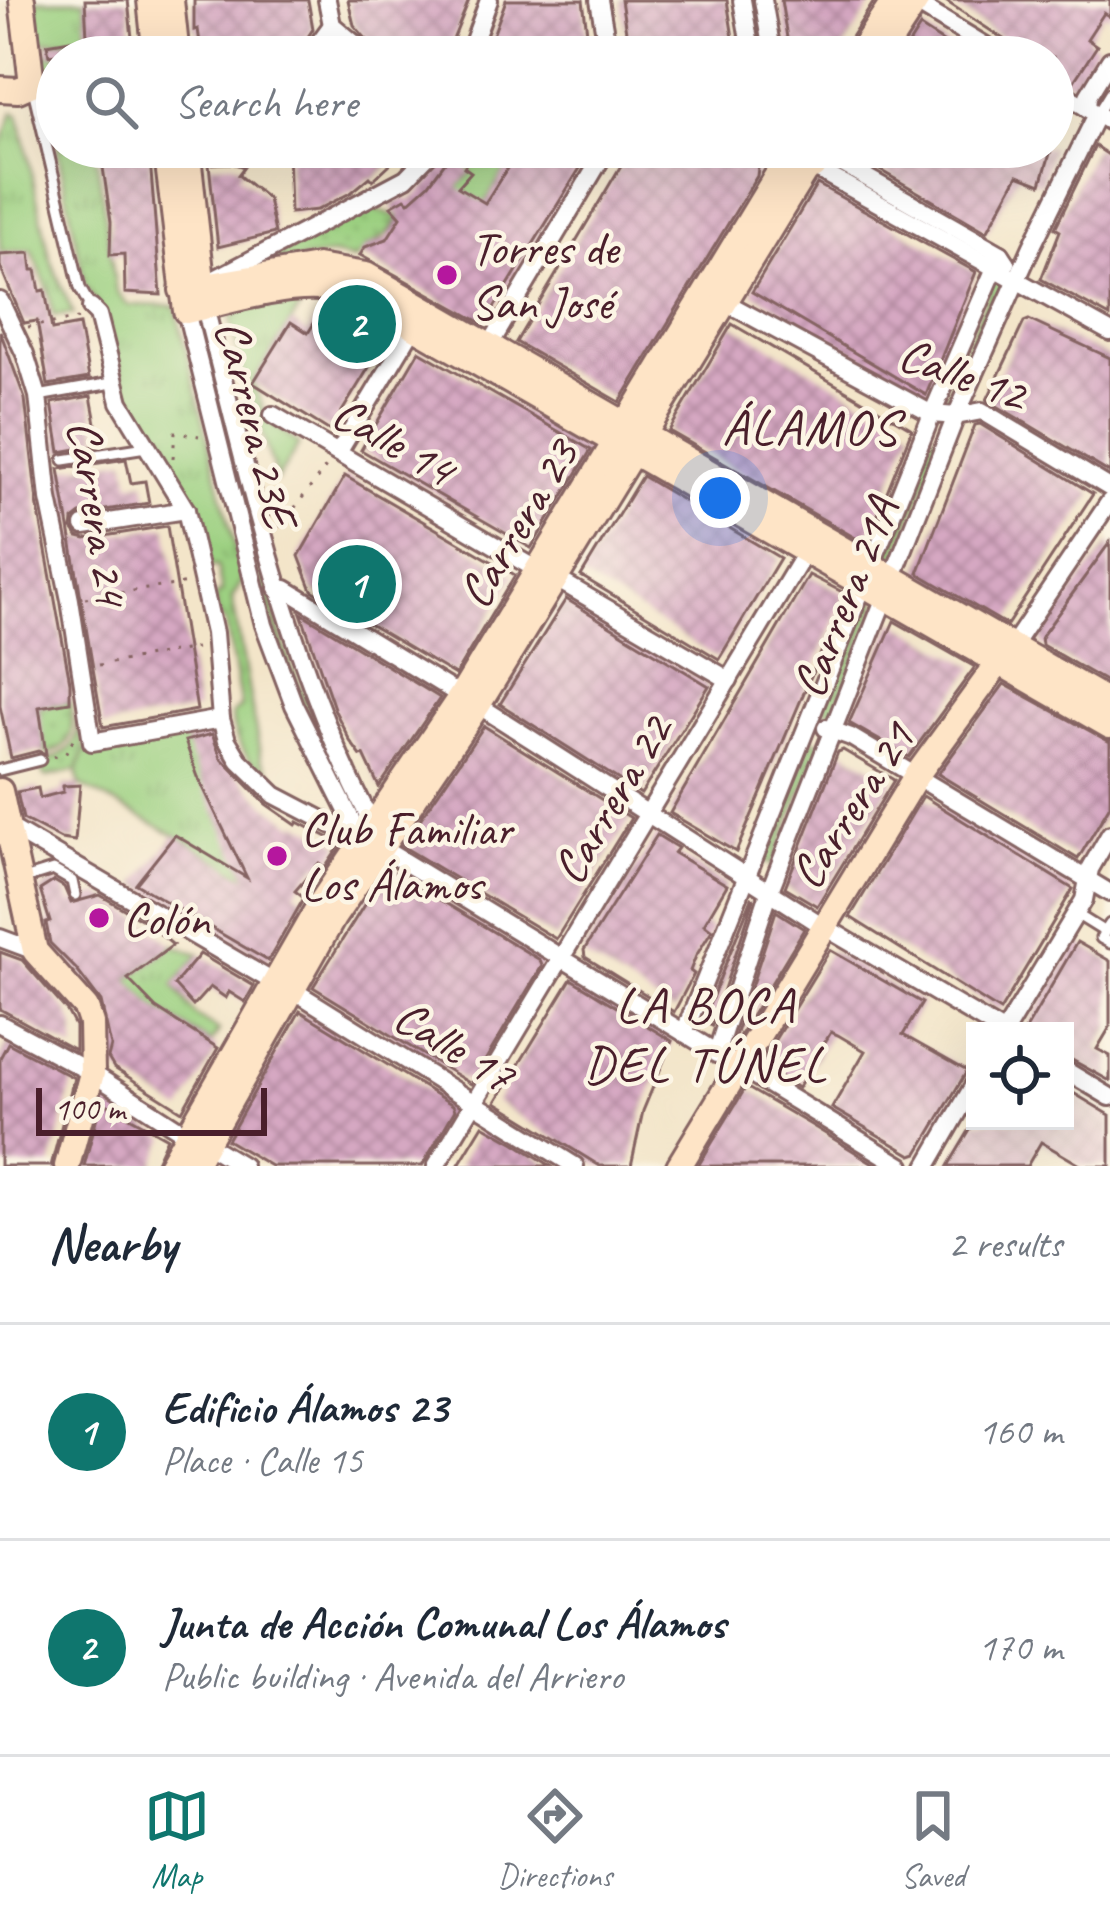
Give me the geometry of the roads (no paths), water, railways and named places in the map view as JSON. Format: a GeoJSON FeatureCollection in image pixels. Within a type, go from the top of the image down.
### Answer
{"type":"FeatureCollection","features":[{"type":"Feature","properties":{"kind":"street"},"geometry":{"type":"LineString","coordinates":[[0,89],[18,90],[32,84],[22,0]]}},
{"type":"Feature","properties":{"kind":"street"},"geometry":{"type":"LineString","coordinates":[[150,0],[154,36]]}},
{"type":"Feature","properties":{"kind":"street"},"geometry":{"type":"LineString","coordinates":[[170,0],[174,36]]}},
{"type":"Feature","properties":{"kind":"street"},"geometry":{"type":"LineString","coordinates":[[327,0],[334,31],[342,36]]}},
{"type":"Feature","properties":{"kind":"street"},"geometry":{"type":"LineString","coordinates":[[476,36],[489,0]]}},
{"type":"Feature","properties":{"kind":"street"},"geometry":{"type":"LineString","coordinates":[[599,0],[605,36]]}},
{"type":"Feature","properties":{"kind":"street"},"geometry":{"type":"LineString","coordinates":[[742,0],[748,36]]}},
{"type":"Feature","properties":{"kind":"street"},"geometry":{"type":"LineString","coordinates":[[763,0],[769,36]]}},
{"type":"Feature","properties":{"kind":"street"},"geometry":{"type":"LineString","coordinates":[[876,36],[909,1]]}},
{"type":"Feature","properties":{"kind":"street"},"geometry":{"type":"LineString","coordinates":[[891,36],[909,1]]}},
{"type":"Feature","properties":{"kind":"street"},"geometry":{"type":"LineString","coordinates":[[909,1],[968,36]]}},
{"type":"Feature","properties":{"kind":"street"},"geometry":{"type":"LineString","coordinates":[[328,36],[334,31]]}},
{"type":"Feature","properties":{"kind":"street","name":"Carrera 21A"},"geometry":{"type":"LineString","coordinates":[[1074,164],[1098,115],[1088,96],[1110,60]]}},
{"type":"Feature","properties":{"kind":"street","name":"Carrera 23E"},"geometry":{"type":"LineString","coordinates":[[170,168],[215,434],[264,625],[282,678],[342,807],[371,836]]}},
{"type":"Feature","properties":{"kind":"street","name":"Carrera 23E"},"geometry":{"type":"LineString","coordinates":[[188,168],[194,299],[302,666],[371,836]]}},
{"type":"Feature","properties":{"kind":"street"},"geometry":{"type":"LineString","coordinates":[[194,299],[406,178],[416,168]]}},
{"type":"Feature","properties":{"kind":"street"},"geometry":{"type":"LineString","coordinates":[[484,355],[595,168]]}},
{"type":"Feature","properties":{"kind":"street","name":"Carrera 23"},"geometry":{"type":"LineString","coordinates":[[629,439],[723,301],[797,168]]}},
{"type":"Feature","properties":{"kind":"street","name":"Carrera 23"},"geometry":{"type":"LineString","coordinates":[[170,1166],[196,1148],[284,987],[333,918],[371,836],[470,700],[797,168]]}},
{"type":"Feature","properties":{"kind":"street"},"geometry":{"type":"LineString","coordinates":[[822,168],[997,260],[1030,290],[1110,332]]}},
{"type":"Feature","properties":{"kind":"street","name":"Carrera 21A"},"geometry":{"type":"LineString","coordinates":[[726,1060],[770,890],[832,729],[891,590],[956,416],[1072,168]]}},
{"type":"Feature","properties":{"kind":"street","name":"Carrera 21A"},"geometry":{"type":"LineString","coordinates":[[684,1033],[997,260]]}},
{"type":"Feature","properties":{"kind":"street"},"geometry":{"type":"LineString","coordinates":[[194,299],[311,286],[363,286],[1004,655],[1110,726]]}},
{"type":"Feature","properties":{"kind":"street","name":"Calle 12"},"geometry":{"type":"LineString","coordinates":[[723,301],[932,414],[982,411],[1110,488]]}},
{"type":"Feature","properties":{"kind":"street","name":"Carrera 24"},"geometry":{"type":"LineString","coordinates":[[0,302],[15,329],[38,396],[49,499],[92,742],[220,718]]}},
{"type":"Feature","properties":{"kind":"street"},"geometry":{"type":"LineString","coordinates":[[94,311],[112,383],[186,510],[216,645],[220,718],[238,760],[275,796],[371,836],[561,959],[902,1166]]}},
{"type":"Feature","properties":{"kind":"street"},"geometry":{"type":"LineString","coordinates":[[338,453],[419,318]]}},
{"type":"Feature","properties":{"kind":"street","name":"Calle 14"},"geometry":{"type":"LineString","coordinates":[[273,415],[729,680]]}},
{"type":"Feature","properties":{"kind":"street","name":"Carrera 21"},"geometry":{"type":"LineString","coordinates":[[679,1166],[726,1060],[823,926],[916,776],[1110,501]]}},
{"type":"Feature","properties":{"kind":"street"},"geometry":{"type":"LineString","coordinates":[[84,526],[186,510]]}},
{"type":"Feature","properties":{"kind":"street","name":"Carrera 22"},"geometry":{"type":"LineString","coordinates":[[436,1166],[811,544]]}},
{"type":"Feature","properties":{"kind":"street"},"geometry":{"type":"LineString","coordinates":[[277,588],[286,589],[470,700],[823,926],[988,1022]]}},
{"type":"Feature","properties":{"kind":"street"},"geometry":{"type":"LineString","coordinates":[[1004,655],[1110,703]]}},
{"type":"Feature","properties":{"kind":"street"},"geometry":{"type":"LineString","coordinates":[[808,724],[832,729],[916,776],[1110,893]]}},
{"type":"Feature","properties":{"kind":"street"},"geometry":{"type":"LineString","coordinates":[[0,791],[35,951]]}},
{"type":"Feature","properties":{"kind":"street","name":"Calle 17"},"geometry":{"type":"LineString","coordinates":[[7,826],[284,987],[575,1166]]}},
{"type":"Feature","properties":{"kind":"street"},"geometry":{"type":"LineString","coordinates":[[1009,1022],[1076,914],[1090,881],[1090,868],[1110,834]]}},
{"type":"Feature","properties":{"kind":"street"},"geometry":{"type":"LineString","coordinates":[[0,938],[35,951],[86,1008],[92,1073],[67,1166]]}},
{"type":"Feature","properties":{"kind":"street"},"geometry":{"type":"LineString","coordinates":[[2,1031],[92,1073],[196,1148],[243,1166]]}},
{"type":"Feature","properties":{"kind":"street"},"geometry":{"type":"LineString","coordinates":[[1074,1075],[1110,1096]]}},
{"type":"Feature","properties":{"kind":"street"},"geometry":{"type":"LineString","coordinates":[[927,1166],[966,1099]]}},
{"type":"Feature","properties":{"kind":"lane"},"geometry":{"type":"LineString","coordinates":[[32,84],[36,101]]}},
{"type":"Feature","properties":{"kind":"lane"},"geometry":{"type":"LineString","coordinates":[[1098,115],[1110,93]]}},
{"type":"Feature","properties":{"kind":"lane"},"geometry":{"type":"LineString","coordinates":[[52,168],[80,288],[94,311]]}},
{"type":"Feature","properties":{"kind":"lane"},"geometry":{"type":"LineString","coordinates":[[38,396],[112,383]]}},
{"type":"Feature","properties":{"kind":"lane"},"geometry":{"type":"LineString","coordinates":[[64,460],[146,447]]}},
{"type":"Feature","properties":{"kind":"lane"},"geometry":{"type":"LineString","coordinates":[[0,770],[40,760]]}},
{"type":"Feature","properties":{"kind":"lane"},"geometry":{"type":"LineString","coordinates":[[19,880],[53,871],[72,881],[75,896]]}},
{"type":"Feature","properties":{"kind":"lane"},"geometry":{"type":"LineString","coordinates":[[1076,914],[1108,933]]}},
{"type":"Feature","properties":{"kind":"place","name":"Torres de San José"},"geometry":{"type":"Point","coordinates":[447,275]}},
{"type":"Feature","properties":{"kind":"place","name":"Junta de Acción Comunal Los Álamos"},"geometry":{"type":"Point","coordinates":[357,324]}},
{"type":"Feature","properties":{"kind":"place","name":"Edificio Álamos 23"},"geometry":{"type":"Point","coordinates":[357,584]}},
{"type":"Feature","properties":{"kind":"place","name":"Club Familiar Los Álamos"},"geometry":{"type":"Point","coordinates":[277,856]}},
{"type":"Feature","properties":{"kind":"place","name":"Colón"},"geometry":{"type":"Point","coordinates":[99,918]}},
{"type":"Feature","properties":{"kind":"district","name":"ÁLAMOS"},"geometry":{"type":"Point","coordinates":[811,426]}},
{"type":"Feature","properties":{"kind":"district","name":"LA BOCA DEL TÚNEL"},"geometry":{"type":"Point","coordinates":[706,1033]}}]}
